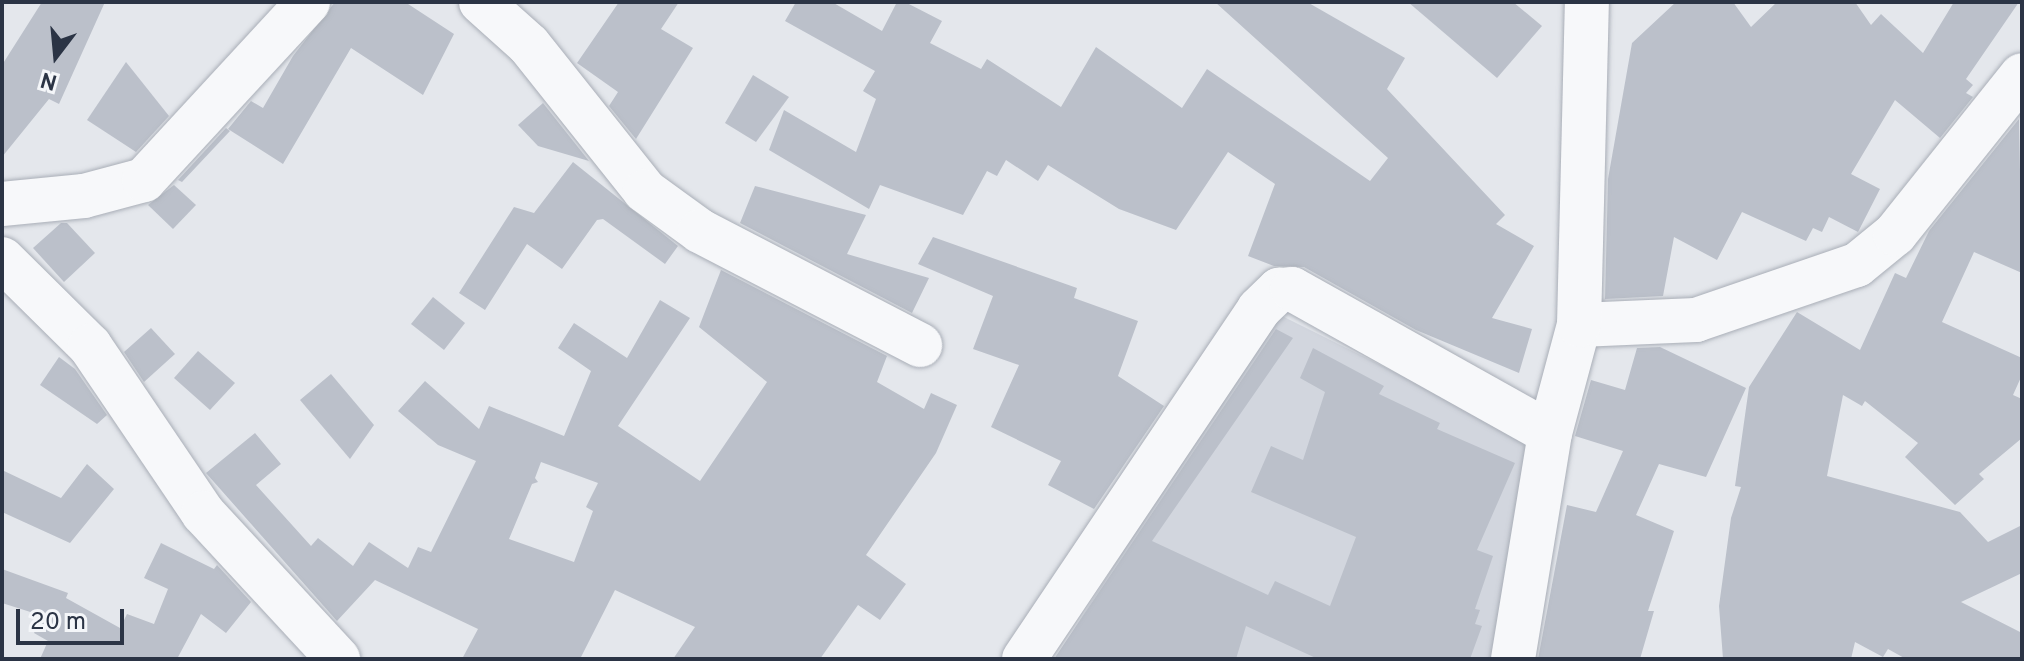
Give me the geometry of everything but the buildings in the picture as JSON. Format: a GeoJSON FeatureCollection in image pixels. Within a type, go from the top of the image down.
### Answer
{"type":"FeatureCollection","features":[{"type":"Feature","properties":{"kind":"street"},"geometry":{"type":"LineString","coordinates":[[2,204],[84,196],[144,180],[308,2]]}},
{"type":"Feature","properties":{"kind":"street"},"geometry":{"type":"LineString","coordinates":[[481,2],[529,45],[645,191],[700,231],[920,345]]}},
{"type":"Feature","properties":{"kind":"street"},"geometry":{"type":"LineString","coordinates":[[1513,659],[1550,433],[1579,325],[1587,2]]}},
{"type":"Feature","properties":{"kind":"street"},"geometry":{"type":"LineString","coordinates":[[1579,325],[1696,320],[1857,265],[1895,234],[2022,75]]}},
{"type":"Feature","properties":{"kind":"street"},"geometry":{"type":"LineString","coordinates":[[2,259],[90,346],[203,513],[338,659]]}},
{"type":"Feature","properties":{"kind":"street"},"geometry":{"type":"LineString","coordinates":[[1024,659],[1259,309],[1279,290],[1292,289],[1550,433]]}},
{"type":"Feature","properties":{"kind":"shaded area"},"geometry":{"type":"Polygon","coordinates":[[[1274,312],[1549,449],[1494,659],[1055,659],[1274,312]]]}}]}
